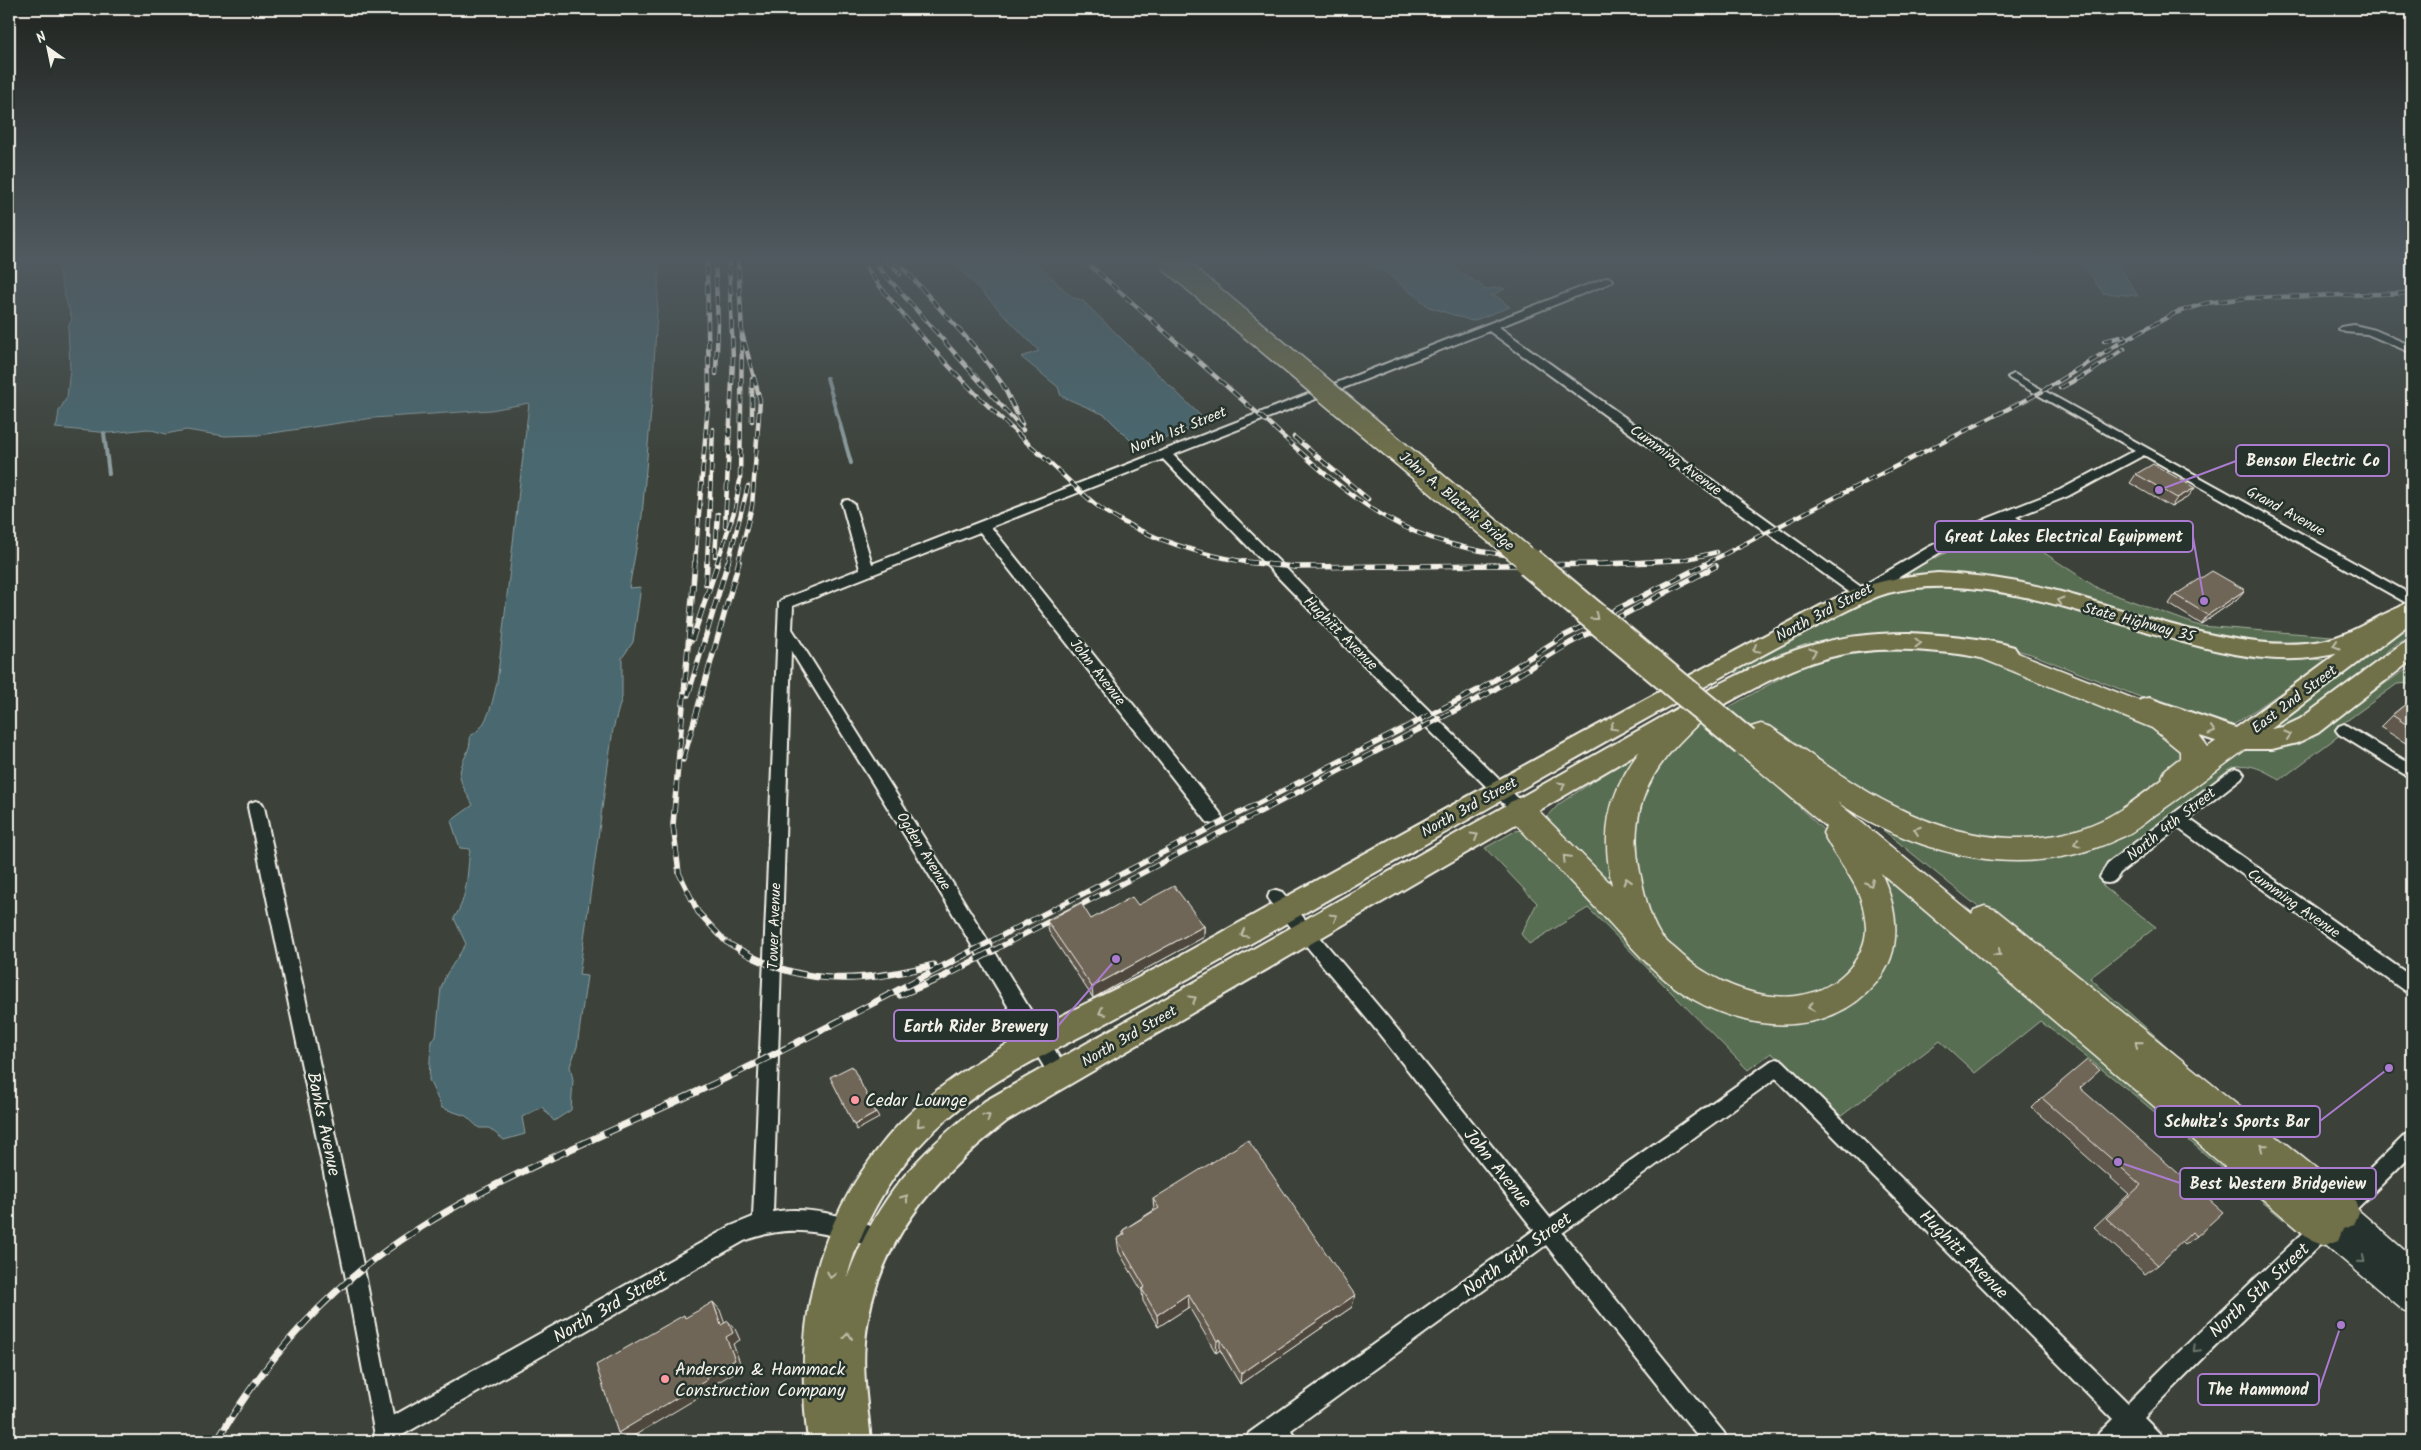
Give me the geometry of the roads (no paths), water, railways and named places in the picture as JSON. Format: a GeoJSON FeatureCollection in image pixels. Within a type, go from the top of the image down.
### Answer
{"type":"FeatureCollection","features":[{"type":"Feature","properties":{"kind":"highway","name":"John A. Blatnik Bridge"},"geometry":{"type":"LineString","coordinates":[[1252,328],[1753,738]]}},
{"type":"Feature","properties":{"kind":"highway","name":"John A. Blatnik Bridge"},"geometry":{"type":"LineString","coordinates":[[1269,328],[1753,738]]}},
{"type":"Feature","properties":{"kind":"highway","name":"East 2nd Street"},"geometry":{"type":"LineString","coordinates":[[2240,739],[2412,610]]}},
{"type":"Feature","properties":{"kind":"highway","name":"North 3rd Street"},"geometry":{"type":"LineString","coordinates":[[1698,707],[1776,666],[1827,648],[1869,643],[1932,643],[1985,649],[2041,664],[2181,720],[2240,739]]}},
{"type":"Feature","properties":{"kind":"highway","name":"East 2nd Street"},"geometry":{"type":"LineString","coordinates":[[2240,739],[2280,737],[2309,726],[2412,648]]}},
{"type":"Feature","properties":{"kind":"highway"},"geometry":{"type":"LineString","coordinates":[[1985,649],[2141,711],[2172,726],[2190,742],[2195,752],[2191,765],[2138,806],[2121,823]]}},
{"type":"Feature","properties":{"kind":"highway"},"geometry":{"type":"LineString","coordinates":[[1649,943],[1636,914],[1623,867],[1620,848],[1623,816],[1628,796],[1650,758],[1665,739],[1698,707]]}},
{"type":"Feature","properties":{"kind":"highway"},"geometry":{"type":"LineString","coordinates":[[1753,738],[1886,817],[1922,832],[1967,844],[2016,850],[2055,848],[2098,835],[2121,823],[2240,739]]}},
{"type":"Feature","properties":{"kind":"highway"},"geometry":{"type":"LineString","coordinates":[[1510,800],[1649,943],[1683,975],[1708,991],[1742,1004],[1778,1012],[1831,1002],[1866,975],[1878,952],[1881,931],[1880,910],[1871,883],[1860,862],[1828,821],[1753,738]]}},
{"type":"Feature","properties":{"kind":"highway"},"geometry":{"type":"LineString","coordinates":[[1753,738],[1843,805],[2026,951],[2333,1220]]}},
{"type":"Feature","properties":{"kind":"main road","name":"State Highway 35"},"geometry":{"type":"LineString","coordinates":[[1861,594],[1882,587],[1919,581],[1957,580],[1983,583],[2042,596],[2191,637],[2251,648],[2281,651],[2301,651],[2332,646],[2412,610]]}},
{"type":"Feature","properties":{"kind":"main road","name":"North 3rd Street"},"geometry":{"type":"LineString","coordinates":[[879,1239],[918,1180],[960,1137],[996,1111],[1306,934],[1510,800],[1777,637],[1861,594]]}},
{"type":"Feature","properties":{"kind":"main road","name":"North 3rd Street"},"geometry":{"type":"LineString","coordinates":[[846,1229],[887,1162],[927,1117],[965,1087],[1041,1044],[1146,989],[1281,904],[1510,800],[1698,707]]}},
{"type":"Feature","properties":{"kind":"main road"},"geometry":{"type":"LineString","coordinates":[[825,1441],[818,1392],[821,1324],[831,1271],[846,1229]]}},
{"type":"Feature","properties":{"kind":"main road"},"geometry":{"type":"LineString","coordinates":[[854,1441],[846,1392],[848,1335],[857,1288],[879,1239]]}},
{"type":"Feature","properties":{"kind":"street","name":"North 1st Street"},"geometry":{"type":"LineString","coordinates":[[785,629],[786,602],[1486,328]]}},
{"type":"Feature","properties":{"kind":"street","name":"Cumming Avenue"},"geometry":{"type":"LineString","coordinates":[[1492,328],[1861,594]]}},
{"type":"Feature","properties":{"kind":"street"},"geometry":{"type":"LineString","coordinates":[[2345,329],[2357,328],[2367,330],[2412,350]]}},
{"type":"Feature","properties":{"kind":"street","name":"Grand Avenue"},"geometry":{"type":"LineString","coordinates":[[2014,377],[2412,600]]}},
{"type":"Feature","properties":{"kind":"street","name":"North 3rd Street"},"geometry":{"type":"LineString","coordinates":[[1861,594],[1917,559],[2005,516],[2064,493],[2144,450]]}},
{"type":"Feature","properties":{"kind":"street","name":"Hughitt Avenue"},"geometry":{"type":"LineString","coordinates":[[1164,454],[1510,800]]}},
{"type":"Feature","properties":{"kind":"street"},"geometry":{"type":"LineString","coordinates":[[848,504],[867,571]]}},
{"type":"Feature","properties":{"kind":"street"},"geometry":{"type":"LineString","coordinates":[[2005,516],[2038,538]]}},
{"type":"Feature","properties":{"kind":"street","name":"John Avenue"},"geometry":{"type":"LineString","coordinates":[[982,525],[1214,818]]}},
{"type":"Feature","properties":{"kind":"street","name":"Ogden Avenue"},"geometry":{"type":"LineString","coordinates":[[785,629],[952,897],[1060,1076]]}},
{"type":"Feature","properties":{"kind":"street","name":"Tower Avenue"},"geometry":{"type":"LineString","coordinates":[[763,1223],[785,629]]}},
{"type":"Feature","properties":{"kind":"street"},"geometry":{"type":"LineString","coordinates":[[2344,730],[2412,773]]}},
{"type":"Feature","properties":{"kind":"street","name":"North 4th Street"},"geometry":{"type":"LineString","coordinates":[[2108,877],[2114,868],[2236,774]]}},
{"type":"Feature","properties":{"kind":"street","name":"Banks Avenue"},"geometry":{"type":"LineString","coordinates":[[256,807],[355,1274],[386,1437]]}},
{"type":"Feature","properties":{"kind":"street","name":"Cumming Avenue"},"geometry":{"type":"LineString","coordinates":[[2177,820],[2412,987]]}},
{"type":"Feature","properties":{"kind":"street","name":"John Avenue"},"geometry":{"type":"LineString","coordinates":[[1281,904],[1384,1025],[1716,1441]]}},
{"type":"Feature","properties":{"kind":"street","name":"Hughitt Avenue"},"geometry":{"type":"LineString","coordinates":[[1777,1067],[2151,1441]]}},
{"type":"Feature","properties":{"kind":"street","name":"North 4th Street"},"geometry":{"type":"LineString","coordinates":[[1258,1441],[1282,1434],[1548,1231],[1777,1067]]}},
{"type":"Feature","properties":{"kind":"street","name":"North 5th Street"},"geometry":{"type":"LineString","coordinates":[[2107,1441],[2231,1316],[2333,1220],[2412,1141]]}},
{"type":"Feature","properties":{"kind":"street","name":"North 3rd Street"},"geometry":{"type":"LineString","coordinates":[[386,1437],[738,1233],[763,1223],[798,1218],[879,1239]]}},
{"type":"Feature","properties":{"kind":"street"},"geometry":{"type":"LineString","coordinates":[[2333,1220],[2412,1272]]}},
{"type":"Feature","properties":{"kind":"street"},"geometry":{"type":"LineString","coordinates":[[2333,1220],[2412,1301]]}},
{"type":"Feature","properties":{"kind":"water"},"geometry":{"type":"Polygon","coordinates":[[[68,328],[656,328],[642,516],[629,588],[641,587],[633,642],[622,658],[622,697],[613,729],[579,975],[587,976],[577,1047],[570,1066],[573,1080],[571,1110],[554,1121],[542,1107],[522,1117],[525,1134],[504,1140],[489,1128],[479,1128],[466,1116],[442,1108],[429,1080],[431,1041],[436,1037],[441,988],[446,975],[466,944],[454,918],[459,910],[464,894],[470,849],[460,848],[451,821],[473,805],[461,782],[460,775],[469,746],[470,736],[486,720],[497,683],[529,403],[491,410],[373,418],[259,435],[225,436],[186,430],[166,434],[148,429],[110,433],[55,428],[59,411],[67,397],[70,369],[68,328]]]}},
{"type":"Feature","properties":{"kind":"water"},"geometry":{"type":"Polygon","coordinates":[[[1016,328],[1110,328],[1207,422],[1139,449],[1105,415],[1061,396],[1058,387],[1021,357],[1039,351],[1016,328]]]}},
{"type":"Feature","properties":{"kind":"waterway"},"geometry":{"type":"LineString","coordinates":[[827,378],[851,463]]}},
{"type":"Feature","properties":{"kind":"waterway"},"geometry":{"type":"LineString","coordinates":[[104,433],[109,474]]}},
{"type":"Feature","properties":{"kind":"railway"},"geometry":{"type":"LineString","coordinates":[[695,563],[709,391],[708,328]]}},
{"type":"Feature","properties":{"kind":"railway"},"geometry":{"type":"LineString","coordinates":[[716,374],[718,328]]}},
{"type":"Feature","properties":{"kind":"railway"},"geometry":{"type":"LineString","coordinates":[[725,527],[733,359],[732,328]]}},
{"type":"Feature","properties":{"kind":"railway"},"geometry":{"type":"LineString","coordinates":[[742,328],[742,333]]}},
{"type":"Feature","properties":{"kind":"railway"},"geometry":{"type":"LineString","coordinates":[[914,328],[973,391],[1098,507],[1123,522],[1177,545],[1215,556],[1250,562]]}},
{"type":"Feature","properties":{"kind":"railway"},"geometry":{"type":"LineString","coordinates":[[932,328],[1023,430]]}},
{"type":"Feature","properties":{"kind":"railway"},"geometry":{"type":"LineString","coordinates":[[957,328],[981,354],[1003,385],[1022,424]]}},
{"type":"Feature","properties":{"kind":"railway"},"geometry":{"type":"LineString","coordinates":[[1161,328],[1312,462],[1345,490],[1381,515],[1416,532],[1450,544],[1501,555],[1536,559]]}},
{"type":"Feature","properties":{"kind":"railway"},"geometry":{"type":"LineString","coordinates":[[1707,563],[2041,392],[2148,328]]}},
{"type":"Feature","properties":{"kind":"railway"},"geometry":{"type":"LineString","coordinates":[[717,563],[735,509],[740,480],[742,333]]}},
{"type":"Feature","properties":{"kind":"railway"},"geometry":{"type":"LineString","coordinates":[[738,563],[752,506],[760,400],[742,333]]}},
{"type":"Feature","properties":{"kind":"railway"},"geometry":{"type":"LineString","coordinates":[[2104,341],[2125,336]]}},
{"type":"Feature","properties":{"kind":"railway"},"geometry":{"type":"LineString","coordinates":[[2060,388],[2089,373],[2124,349]]}},
{"type":"Feature","properties":{"kind":"railway"},"geometry":{"type":"LineString","coordinates":[[752,379],[752,421]]}},
{"type":"Feature","properties":{"kind":"railway"},"geometry":{"type":"LineString","coordinates":[[707,563],[713,429]]}},
{"type":"Feature","properties":{"kind":"railway"},"geometry":{"type":"LineString","coordinates":[[1294,437],[1368,499]]}},
{"type":"Feature","properties":{"kind":"railway"},"geometry":{"type":"LineString","coordinates":[[728,563],[748,486]]}},
{"type":"Feature","properties":{"kind":"railway"},"geometry":{"type":"LineString","coordinates":[[715,556],[718,514]]}},
{"type":"Feature","properties":{"kind":"railway"},"geometry":{"type":"LineString","coordinates":[[1627,563],[1683,560],[1717,552]]}},
{"type":"Feature","properties":{"kind":"railway"},"geometry":{"type":"LineString","coordinates":[[695,562],[673,825],[679,873],[698,912],[726,942],[742,951]]}},
{"type":"Feature","properties":{"kind":"railway"},"geometry":{"type":"LineString","coordinates":[[706,584],[707,562]]}},
{"type":"Feature","properties":{"kind":"railway"},"geometry":{"type":"LineString","coordinates":[[692,640],[718,562]]}},
{"type":"Feature","properties":{"kind":"railway"},"geometry":{"type":"LineString","coordinates":[[688,695],[728,562]]}},
{"type":"Feature","properties":{"kind":"railway"},"geometry":{"type":"LineString","coordinates":[[683,760],[739,562]]}},
{"type":"Feature","properties":{"kind":"railway"},"geometry":{"type":"LineString","coordinates":[[1245,562],[1250,562]]}},
{"type":"Feature","properties":{"kind":"railway"},"geometry":{"type":"LineString","coordinates":[[1250,562],[1295,567],[1610,564]]}},
{"type":"Feature","properties":{"kind":"railway"},"geometry":{"type":"LineString","coordinates":[[1603,564],[1652,562]]}},
{"type":"Feature","properties":{"kind":"railway"},"geometry":{"type":"LineString","coordinates":[[972,951],[1482,688],[1562,637],[1710,562]]}},
{"type":"Feature","properties":{"kind":"railway"},"geometry":{"type":"LineString","coordinates":[[992,951],[1487,694],[1570,643],[1716,566]]}},
{"type":"Feature","properties":{"kind":"railway"},"geometry":{"type":"LineString","coordinates":[[217,1441],[250,1389],[308,1319],[352,1277],[413,1232],[493,1187],[737,1073],[974,950]]}},
{"type":"Feature","properties":{"kind":"railway"},"geometry":{"type":"LineString","coordinates":[[900,995],[943,977],[995,950]]}},
{"type":"Feature","properties":{"kind":"railway"},"geometry":{"type":"LineString","coordinates":[[742,951],[788,971],[811,976],[835,978],[884,975],[934,965]]}},
{"type":"Feature","properties":{"kind":"place","name":"Benson Electric Co"},"geometry":{"type":"Point","coordinates":[2159,490]}},
{"type":"Feature","properties":{"kind":"place","name":"Great Lakes Electrical Equipment"},"geometry":{"type":"Point","coordinates":[2204,601]}},
{"type":"Feature","properties":{"kind":"place","name":"Earth Rider Brewery"},"geometry":{"type":"Point","coordinates":[1116,959]}},
{"type":"Feature","properties":{"kind":"place","name":"Schultz's Sports Bar"},"geometry":{"type":"Point","coordinates":[2389,1068]}},
{"type":"Feature","properties":{"kind":"place","name":"Cedar Lounge"},"geometry":{"type":"Point","coordinates":[855,1100]}},
{"type":"Feature","properties":{"kind":"place","name":"Best Western Bridgeview"},"geometry":{"type":"Point","coordinates":[2118,1162]}},
{"type":"Feature","properties":{"kind":"place","name":"The Hammond"},"geometry":{"type":"Point","coordinates":[2341,1325]}},
{"type":"Feature","properties":{"kind":"place","name":"Anderson & Hammack Construction Company"},"geometry":{"type":"Point","coordinates":[665,1379]}}]}
